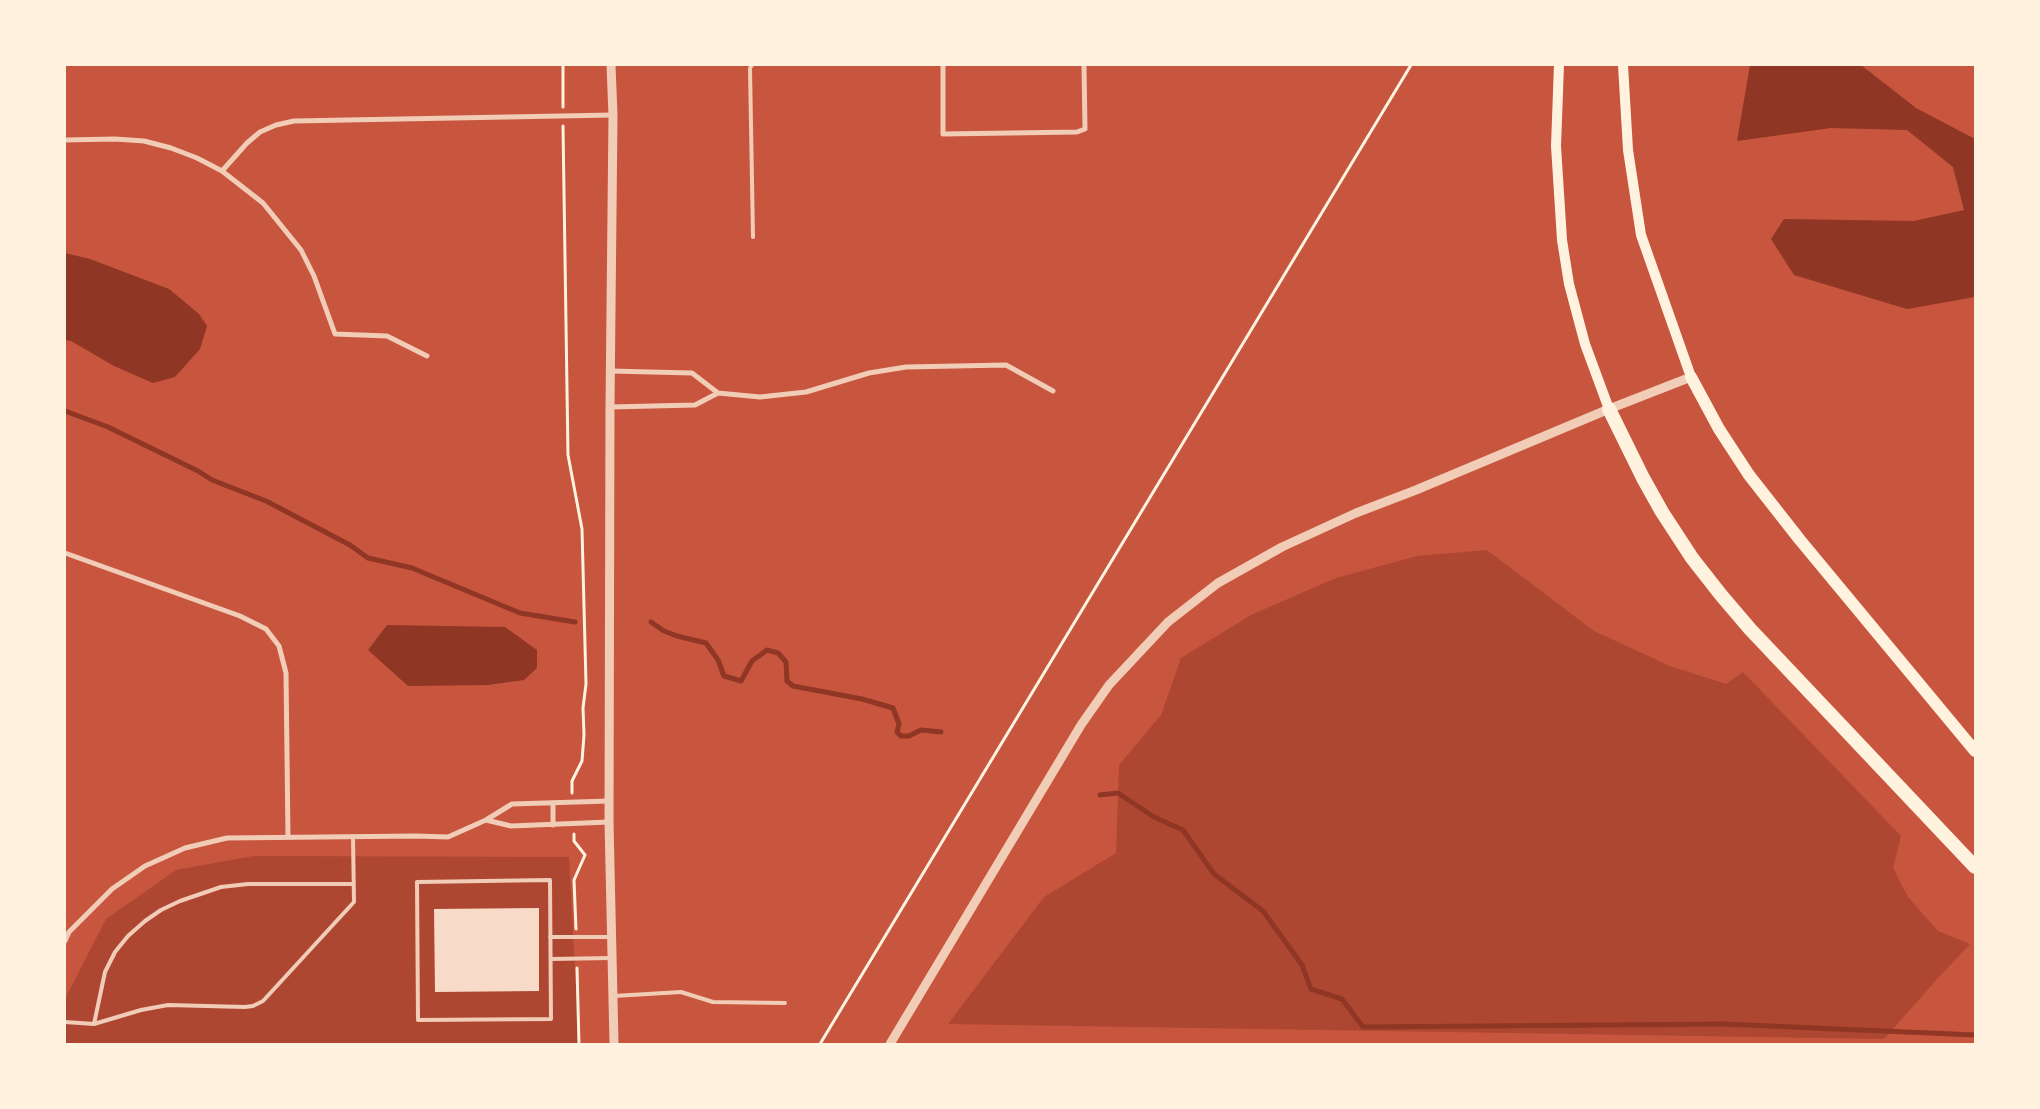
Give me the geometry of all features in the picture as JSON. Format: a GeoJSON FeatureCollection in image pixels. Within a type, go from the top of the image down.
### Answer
{"type":"FeatureCollection","features":[{"type":"Feature","properties":{"kind":"highway"},"geometry":{"type":"LineString","coordinates":[[1691,377],[1719,429],[1749,475],[1800,540],[1975,751]]}},
{"type":"Feature","properties":{"kind":"highway"},"geometry":{"type":"LineString","coordinates":[[1609,409],[1662,512],[1692,558],[1721,595],[1750,629],[1975,867]]}},
{"type":"Feature","properties":{"kind":"main road"},"geometry":{"type":"LineString","coordinates":[[1559,65],[1556,146],[1562,240],[1569,284],[1585,344],[1609,409]]}},
{"type":"Feature","properties":{"kind":"main road"},"geometry":{"type":"LineString","coordinates":[[1623,65],[1628,150],[1641,235],[1691,377]]}},
{"type":"Feature","properties":{"kind":"street"},"geometry":{"type":"LineString","coordinates":[[611,65],[613,115],[610,371],[609,822],[610,936],[614,1044]]}},
{"type":"Feature","properties":{"kind":"street"},"geometry":{"type":"LineString","coordinates":[[942,65],[943,134],[1077,132],[1085,129],[1084,65]]}},
{"type":"Feature","properties":{"kind":"street"},"geometry":{"type":"LineString","coordinates":[[222,171],[260,132],[276,125],[294,121],[613,115]]}},
{"type":"Feature","properties":{"kind":"street"},"geometry":{"type":"LineString","coordinates":[[65,140],[115,139],[144,141],[171,148],[197,158],[222,171],[263,203],[301,250],[314,276],[335,334],[386,336],[428,356]]}},
{"type":"Feature","properties":{"kind":"street"},"geometry":{"type":"LineString","coordinates":[[610,407],[695,405],[718,393],[760,396],[806,392],[869,373],[906,367],[1006,365],[1054,391]]}},
{"type":"Feature","properties":{"kind":"street"},"geometry":{"type":"LineString","coordinates":[[610,371],[692,373],[718,393]]}},
{"type":"Feature","properties":{"kind":"street"},"geometry":{"type":"LineString","coordinates":[[890,1044],[1081,725],[1110,685],[1168,622],[1218,583],[1282,547],[1356,513],[1691,377]]}},
{"type":"Feature","properties":{"kind":"street"},"geometry":{"type":"LineString","coordinates":[[65,553],[240,616],[266,629],[279,646],[286,673],[288,838]]}},
{"type":"Feature","properties":{"kind":"street"},"geometry":{"type":"LineString","coordinates":[[65,941],[67,931],[112,889],[145,866],[185,848],[227,838],[448,837],[486,820],[512,804],[609,801]]}},
{"type":"Feature","properties":{"kind":"street"},"geometry":{"type":"LineString","coordinates":[[553,803],[553,825]]}},
{"type":"Feature","properties":{"kind":"street"},"geometry":{"type":"LineString","coordinates":[[486,820],[511,826],[609,822]]}},
{"type":"Feature","properties":{"kind":"lane"},"geometry":{"type":"LineString","coordinates":[[752,65],[750,68],[753,238]]}},
{"type":"Feature","properties":{"kind":"lane"},"geometry":{"type":"LineString","coordinates":[[65,1022],[94,1024],[141,1010],[168,1005],[245,1007],[264,1001],[354,902],[353,837]]}},
{"type":"Feature","properties":{"kind":"lane"},"geometry":{"type":"LineString","coordinates":[[550,880],[550,938],[551,1019],[418,1020],[417,882],[550,880]]}},
{"type":"Feature","properties":{"kind":"lane"},"geometry":{"type":"LineString","coordinates":[[94,1024],[105,972],[115,952],[128,936],[161,910],[180,901],[221,887],[248,884],[354,884]]}},
{"type":"Feature","properties":{"kind":"lane"},"geometry":{"type":"LineString","coordinates":[[550,938],[610,936]]}},
{"type":"Feature","properties":{"kind":"lane"},"geometry":{"type":"LineString","coordinates":[[550,958],[611,958]]}},
{"type":"Feature","properties":{"kind":"lane"},"geometry":{"type":"LineString","coordinates":[[612,996],[681,992],[713,1002],[785,1003]]}},
{"type":"Feature","properties":{"kind":"path"},"geometry":{"type":"LineString","coordinates":[[563,65],[563,104]]}},
{"type":"Feature","properties":{"kind":"path"},"geometry":{"type":"LineString","coordinates":[[820,1044],[1411,65]]}},
{"type":"Feature","properties":{"kind":"path"},"geometry":{"type":"LineString","coordinates":[[562,116],[568,455],[582,529],[586,684],[583,708],[584,735],[582,761],[572,781],[573,802]]}},
{"type":"Feature","properties":{"kind":"path"},"geometry":{"type":"LineString","coordinates":[[574,824],[574,841],[585,855],[574,880],[576,937]]}},
{"type":"Feature","properties":{"kind":"path"},"geometry":{"type":"LineString","coordinates":[[576,958],[579,1044]]}},
{"type":"Feature","properties":{"kind":"shaded area"},"geometry":{"type":"Polygon","coordinates":[[[1750,65],[1861,65],[1916,108],[1975,139],[1975,297],[1907,309],[1794,275],[1771,239],[1784,219],[1914,221],[1964,210],[1953,167],[1907,130],[1831,128],[1737,141],[1750,65]]]}},
{"type":"Feature","properties":{"kind":"shaded area"},"geometry":{"type":"Polygon","coordinates":[[[65,253],[90,259],[169,289],[199,314],[207,326],[200,349],[175,377],[153,383],[114,366],[71,341],[65,340],[65,253]]]}},
{"type":"Feature","properties":{"kind":"shaded area"},"geometry":{"type":"Polygon","coordinates":[[[1487,550],[1594,631],[1670,666],[1726,684],[1743,672],[1901,836],[1893,868],[1908,897],[1938,931],[1970,944],[1884,1039],[948,1024],[1044,897],[1116,853],[1119,765],[1161,715],[1181,658],[1251,615],[1336,578],[1417,556],[1487,550]]]}},
{"type":"Feature","properties":{"kind":"shaded area"},"geometry":{"type":"Polygon","coordinates":[[[387,625],[505,627],[537,650],[537,668],[524,680],[488,685],[408,686],[368,650],[387,625]]]}},
{"type":"Feature","properties":{"kind":"shaded area"},"geometry":{"type":"Polygon","coordinates":[[[253,856],[569,857],[579,1044],[65,1044],[65,999],[106,919],[176,870],[253,856]]]}},
{"type":"Feature","properties":{"kind":"building"},"geometry":{"type":"Polygon","coordinates":[[[539,908],[539,991],[435,992],[434,909],[539,908]]]}},
{"type":"Feature","properties":{"kind":"waterway"},"geometry":{"type":"LineString","coordinates":[[65,411],[108,427],[198,471],[212,480],[266,501],[350,545],[368,558],[412,568],[520,613],[575,622]]}},
{"type":"Feature","properties":{"kind":"waterway"},"geometry":{"type":"LineString","coordinates":[[651,622],[664,631],[677,636],[706,643],[718,660],[724,676],[741,681],[752,661],[767,650],[778,653],[786,662],[787,681],[793,686],[862,699],[893,708],[899,724],[897,732],[901,736],[909,736],[921,730],[941,732]]}},
{"type":"Feature","properties":{"kind":"waterway"},"geometry":{"type":"LineString","coordinates":[[1100,795],[1118,793],[1154,817],[1183,830],[1214,874],[1263,911],[1302,965],[1311,989],[1342,999],[1363,1027],[1724,1024],[1975,1035]]}}]}
